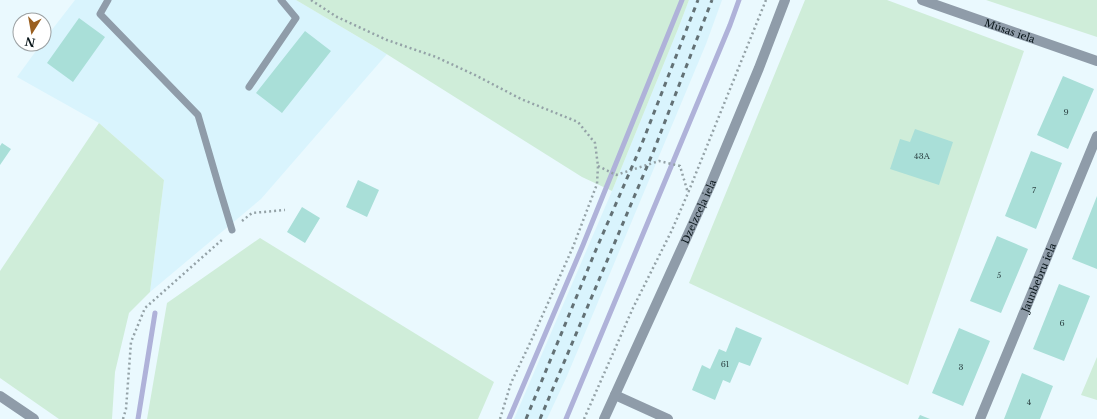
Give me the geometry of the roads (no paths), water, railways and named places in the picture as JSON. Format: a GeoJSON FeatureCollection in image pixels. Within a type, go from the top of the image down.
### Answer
{"type":"FeatureCollection","features":[{"type":"Feature","properties":{"kind":"street","name":"Dzelzceļa iela"},"geometry":{"type":"LineString","coordinates":[[604,419],[698,213],[759,68],[785,0]]}},
{"type":"Feature","properties":{"kind":"street","name":"Mūsas iela"},"geometry":{"type":"LineString","coordinates":[[922,0],[1097,61]]}},
{"type":"Feature","properties":{"kind":"street","name":"Jaunbebru iela"},"geometry":{"type":"LineString","coordinates":[[980,419],[1097,136]]}},
{"type":"Feature","properties":{"kind":"street"},"geometry":{"type":"LineString","coordinates":[[615,395],[668,419]]}},
{"type":"Feature","properties":{"kind":"street"},"geometry":{"type":"LineString","coordinates":[[0,396],[34,419]]}},
{"type":"Feature","properties":{"kind":"lane"},"geometry":{"type":"LineString","coordinates":[[108,0],[100,14],[198,115],[232,230]]}},
{"type":"Feature","properties":{"kind":"lane"},"geometry":{"type":"LineString","coordinates":[[249,87],[296,18],[280,0]]}},
{"type":"Feature","properties":{"kind":"waterway"},"geometry":{"type":"LineString","coordinates":[[509,419],[583,245],[682,0]]}},
{"type":"Feature","properties":{"kind":"waterway"},"geometry":{"type":"LineString","coordinates":[[566,419],[730,25],[739,0]]}},
{"type":"Feature","properties":{"kind":"waterway"},"geometry":{"type":"LineString","coordinates":[[138,419],[155,313]]}},
{"type":"Feature","properties":{"kind":"railway"},"geometry":{"type":"LineString","coordinates":[[526,419],[595,252],[641,146],[698,0]]}},
{"type":"Feature","properties":{"kind":"railway"},"geometry":{"type":"LineString","coordinates":[[540,419],[654,150],[712,0]]}}]}
